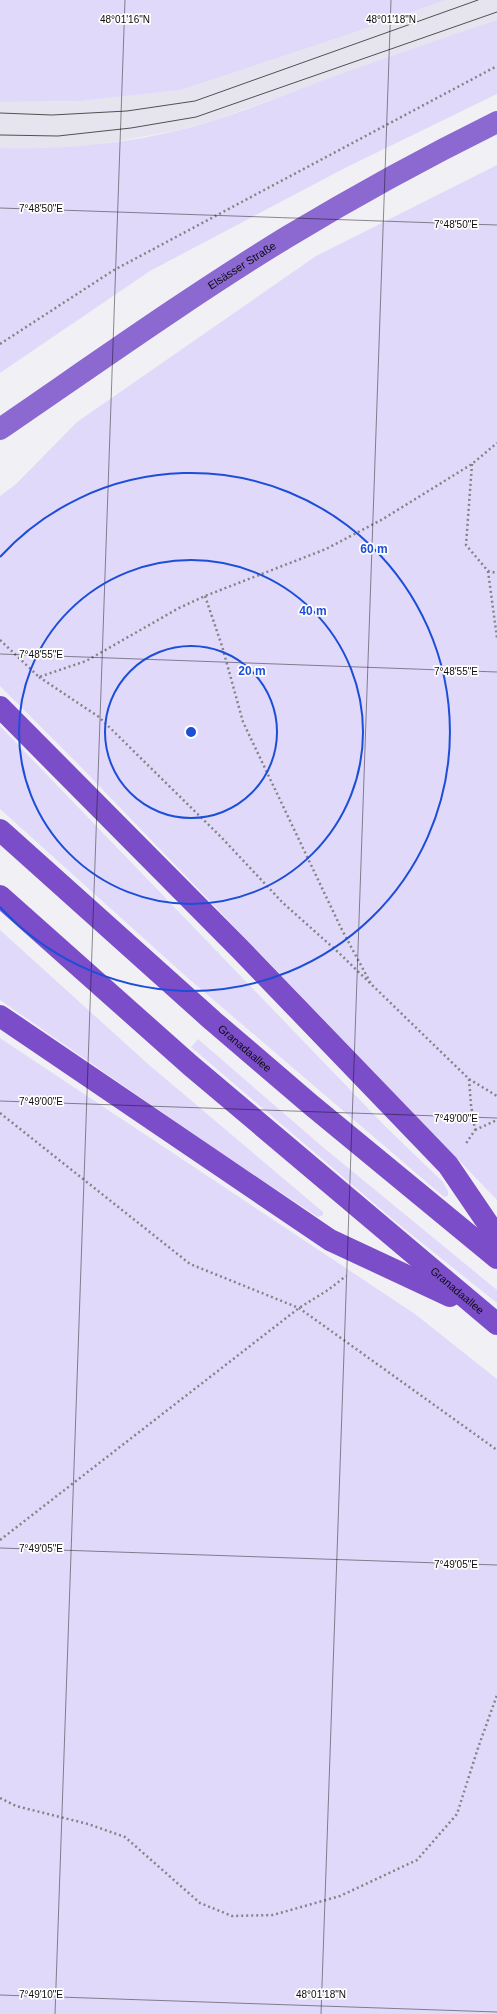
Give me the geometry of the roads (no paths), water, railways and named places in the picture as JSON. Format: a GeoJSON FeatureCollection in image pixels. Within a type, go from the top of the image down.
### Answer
{"type":"FeatureCollection","features":[{"type":"Feature","properties":{"kind":"highway"},"geometry":{"type":"LineString","coordinates":[[0,707],[240,948],[448,1165],[497,1237]]}},
{"type":"Feature","properties":{"kind":"highway","name":"Granadaallee"},"geometry":{"type":"LineString","coordinates":[[0,830],[268,1068],[497,1258]]}},
{"type":"Feature","properties":{"kind":"highway","name":"Granadaallee"},"geometry":{"type":"LineString","coordinates":[[0,896],[190,1065],[476,1308],[497,1324]]}},
{"type":"Feature","properties":{"kind":"highway"},"geometry":{"type":"LineString","coordinates":[[0,1016],[330,1240],[476,1308]]}},
{"type":"Feature","properties":{"kind":"main road","name":"Elsässer Straße"},"geometry":{"type":"LineString","coordinates":[[0,429],[143,331],[287,237],[439,150],[497,122]]}},
{"type":"Feature","properties":{"kind":"tram line"},"geometry":{"type":"LineString","coordinates":[[0,113],[52,115],[127,111],[195,101],[478,0]]}},
{"type":"Feature","properties":{"kind":"tram line"},"geometry":{"type":"LineString","coordinates":[[0,135],[58,136],[131,128],[196,117],[497,12]]}}]}
